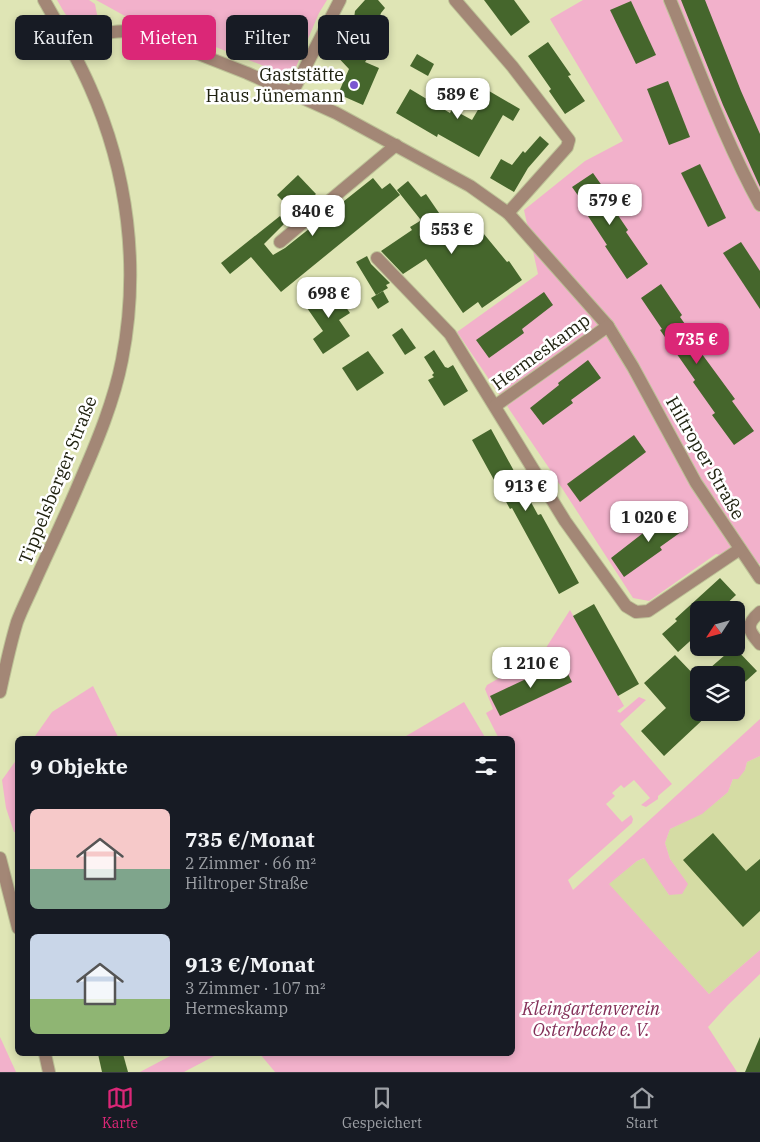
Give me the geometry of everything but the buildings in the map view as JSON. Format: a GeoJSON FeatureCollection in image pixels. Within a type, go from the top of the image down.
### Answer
{"type":"FeatureCollection","features":[{"type":"Feature","properties":{"kind":"street"},"geometry":{"type":"LineString","coordinates":[[44,0],[53,15]]}},
{"type":"Feature","properties":{"kind":"street"},"geometry":{"type":"LineString","coordinates":[[292,93],[340,0]]}},
{"type":"Feature","properties":{"kind":"street"},"geometry":{"type":"LineString","coordinates":[[455,0],[512,66],[569,140],[567,147],[508,213]]}},
{"type":"Feature","properties":{"kind":"street"},"geometry":{"type":"LineString","coordinates":[[670,0],[712,105],[743,174],[760,205]]}},
{"type":"Feature","properties":{"kind":"street","name":"Hiltroper Straße"},"geometry":{"type":"LineString","coordinates":[[112,32],[138,32],[211,58],[292,93],[336,113],[396,145],[470,186],[499,205],[608,326],[633,367],[696,483],[760,578]]}},
{"type":"Feature","properties":{"kind":"street","name":"Tippelsberger Straße"},"geometry":{"type":"LineString","coordinates":[[0,692],[5,664],[18,621],[80,482],[104,420],[122,362],[128,324],[131,279],[128,216],[119,171],[100,112],[77,60]]}},
{"type":"Feature","properties":{"kind":"street"},"geometry":{"type":"LineString","coordinates":[[280,242],[396,145]]}},
{"type":"Feature","properties":{"kind":"street","name":"Hermeskamp"},"geometry":{"type":"LineString","coordinates":[[377,258],[450,334],[565,521],[626,606],[636,612],[648,611],[740,549]]}},
{"type":"Feature","properties":{"kind":"street","name":"Hermeskamp"},"geometry":{"type":"LineString","coordinates":[[495,406],[608,326]]}},
{"type":"Feature","properties":{"kind":"street"},"geometry":{"type":"LineString","coordinates":[[760,612],[751,619],[749,625],[750,632],[760,644]]}},
{"type":"Feature","properties":{"kind":"street"},"geometry":{"type":"LineString","coordinates":[[0,858],[4,887],[15,905]]}},
{"type":"Feature","properties":{"kind":"street"},"geometry":{"type":"LineString","coordinates":[[45,1056],[49,1072]]}},
{"type":"Feature","properties":{"kind":"shaded area"},"geometry":{"type":"Polygon","coordinates":[[[760,756],[760,950],[709,994],[608,884],[637,861],[645,858],[669,895],[687,884],[670,859],[665,843],[670,829],[702,813],[728,792],[733,779],[745,770],[747,762],[760,756]]]}},
{"type":"Feature","properties":{"kind":"green space"},"geometry":{"type":"Polygon","coordinates":[[[57,0],[89,0],[95,4],[97,15],[66,15],[57,0]]]}},
{"type":"Feature","properties":{"kind":"green space"},"geometry":{"type":"Polygon","coordinates":[[[96,0],[327,0],[308,39],[308,15],[226,15],[226,51],[216,47],[216,15],[123,15],[96,0]]]}},
{"type":"Feature","properties":{"kind":"green space"},"geometry":{"type":"Polygon","coordinates":[[[583,0],[760,0],[760,564],[716,554],[649,601],[633,598],[549,468],[457,332],[538,274],[524,210],[585,161],[623,141],[550,19],[583,0]]]}},
{"type":"Feature","properties":{"kind":"green space"},"geometry":{"type":"Polygon","coordinates":[[[249,60],[299,60],[292,71],[284,74],[249,60]]]}},
{"type":"Feature","properties":{"kind":"green space","name":"Kleingartenverein Osterbecke e. V."},"geometry":{"type":"Polygon","coordinates":[[[570,610],[624,706],[617,711],[620,713],[639,697],[646,700],[620,724],[672,784],[658,796],[658,799],[646,807],[641,805],[650,798],[634,780],[624,788],[621,785],[612,793],[615,796],[606,804],[622,822],[631,815],[632,823],[568,880],[573,890],[760,719],[760,756],[747,762],[745,770],[738,779],[733,779],[728,792],[702,814],[670,829],[665,843],[670,859],[688,884],[682,894],[669,895],[644,858],[637,861],[609,884],[709,994],[760,950],[760,974],[708,1027],[737,1072],[275,1072],[262,1056],[515,1056],[515,736],[498,736],[486,713],[493,709],[485,689],[487,685],[537,657],[544,651],[570,610]]]}},
{"type":"Feature","properties":{"kind":"green space"},"geometry":{"type":"Polygon","coordinates":[[[93,686],[118,736],[35,736],[52,712],[93,686]]]}},
{"type":"Feature","properties":{"kind":"green space"},"geometry":{"type":"Polygon","coordinates":[[[464,702],[484,736],[406,736],[464,702]]]}},
{"type":"Feature","properties":{"kind":"green space"},"geometry":{"type":"Polygon","coordinates":[[[15,762],[15,832],[6,808],[2,780],[15,762]]]}},
{"type":"Feature","properties":{"kind":"green space"},"geometry":{"type":"Polygon","coordinates":[[[0,1037],[16,1072],[0,1072],[0,1037]]]}},
{"type":"Feature","properties":{"kind":"green space"},"geometry":{"type":"Polygon","coordinates":[[[170,1056],[214,1056],[184,1072],[140,1072],[170,1056]]]}},
{"type":"Feature","properties":{"kind":"place","name":"Gaststätte Haus Jünemann"},"geometry":{"type":"Point","coordinates":[354,85]}}]}
